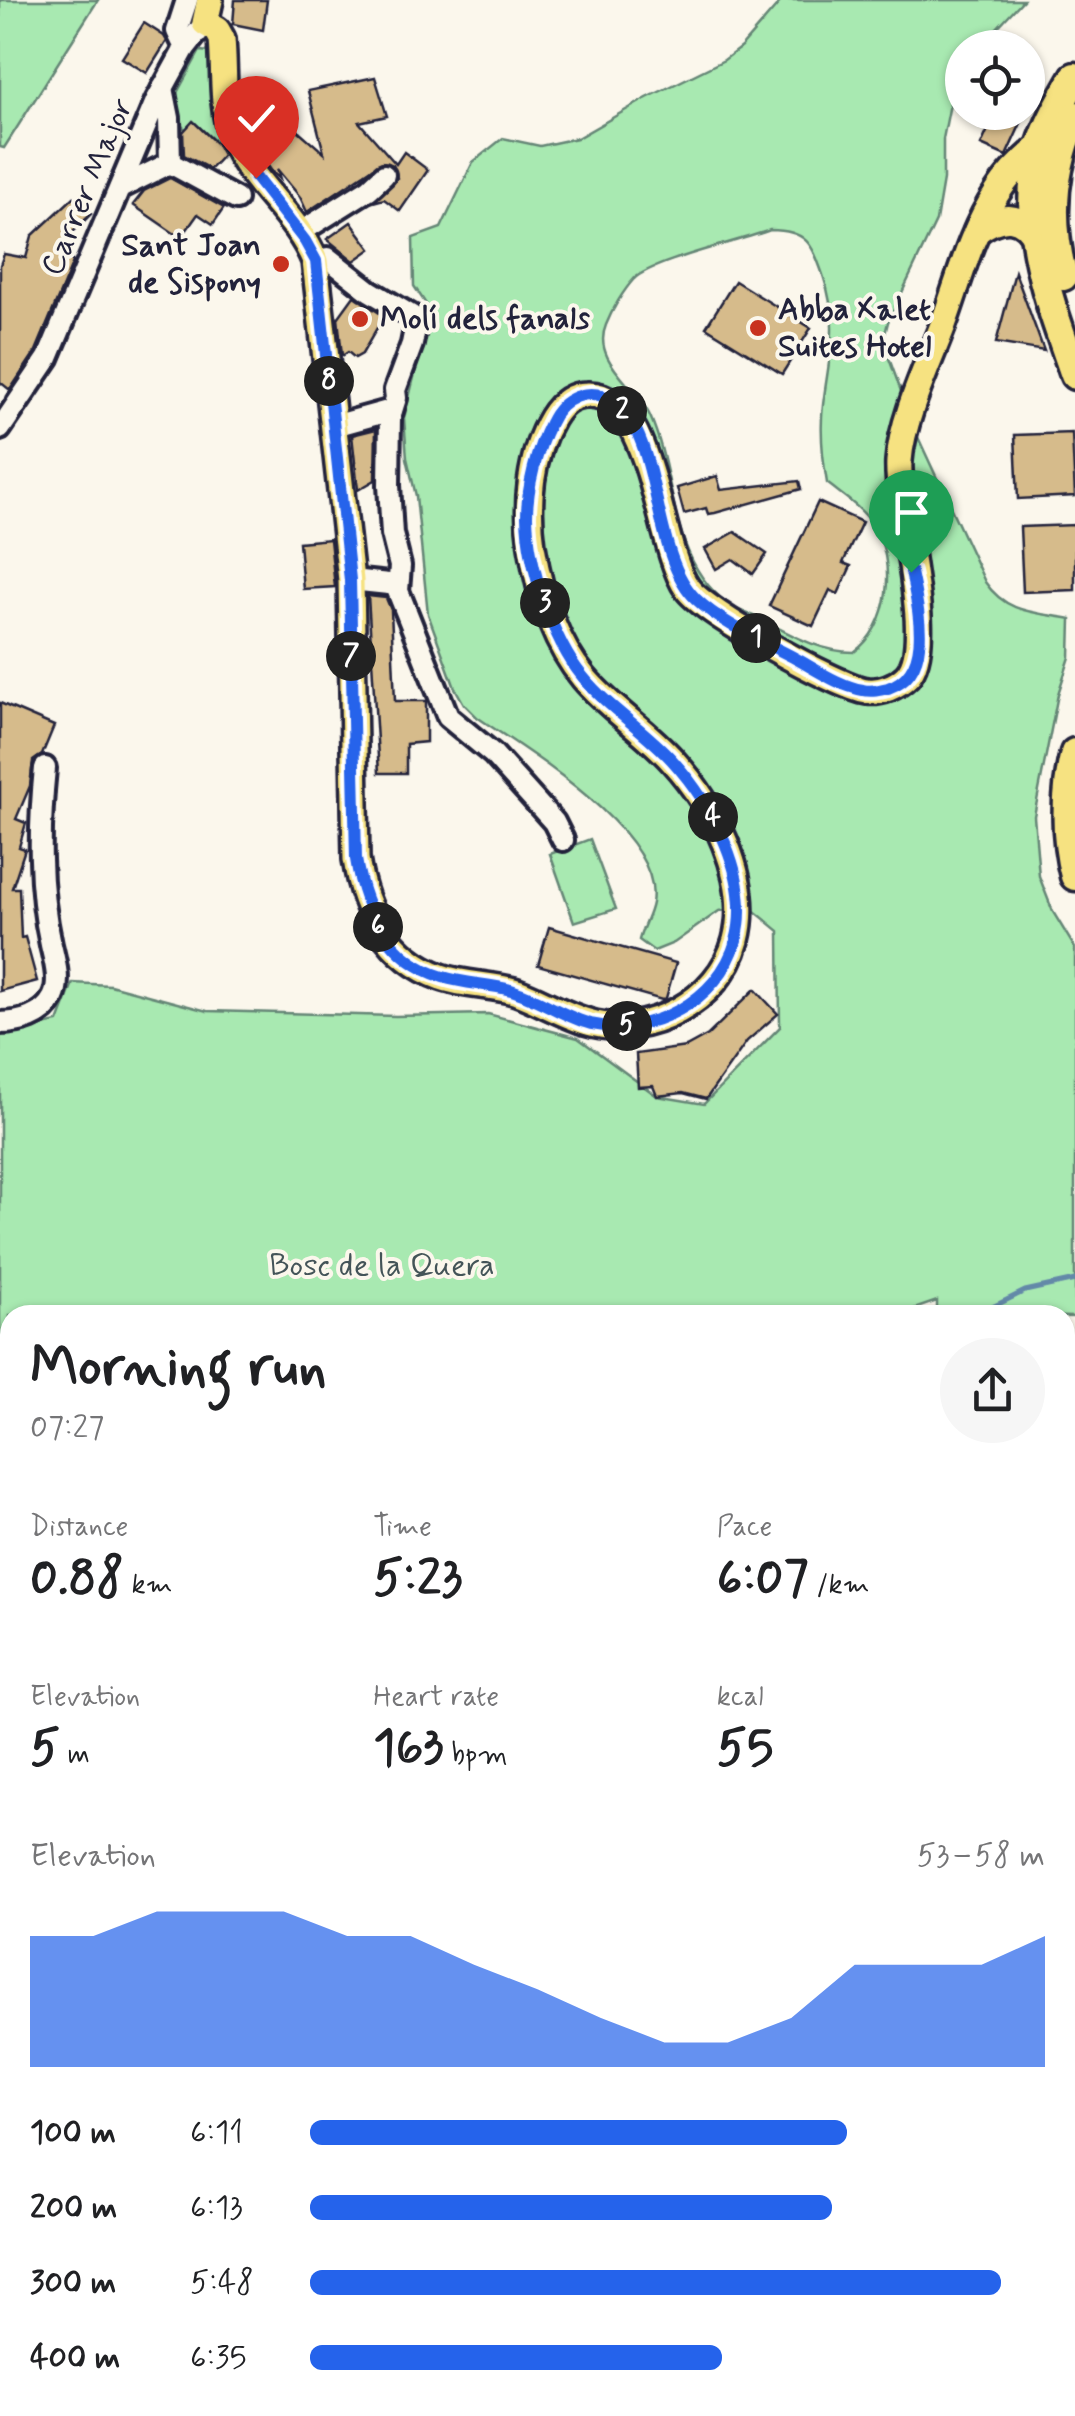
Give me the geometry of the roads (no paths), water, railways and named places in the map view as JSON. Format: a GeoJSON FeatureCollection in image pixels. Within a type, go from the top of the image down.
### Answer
{"type":"FeatureCollection","features":[{"type":"Feature","properties":{"kind":"highway"},"geometry":{"type":"LineString","coordinates":[[1075,77],[1042,145],[1033,188],[1033,209],[1075,318]]}},
{"type":"Feature","properties":{"kind":"highway"},"geometry":{"type":"LineString","coordinates":[[1075,116],[1058,164],[1046,244],[1049,298],[1075,376]]}},
{"type":"Feature","properties":{"kind":"highway"},"geometry":{"type":"LineString","coordinates":[[1074,871],[1068,818],[1075,753]]}},
{"type":"Feature","properties":{"kind":"main road"},"geometry":{"type":"LineString","coordinates":[[207,11],[222,39],[224,104],[233,138],[256,178],[316,261],[350,580],[356,859],[365,901],[378,928],[400,953],[441,977],[510,990],[590,1024],[632,1027],[665,1018],[696,1000],[721,971],[736,941],[738,897],[731,861],[698,794],[670,758],[579,673],[538,584],[527,515],[534,472],[549,424],[560,408],[578,396],[600,396],[614,402],[633,429],[652,480],[672,559],[694,598],[748,634],[850,686],[876,691],[897,684],[915,664],[920,632],[904,535],[899,455],[981,222],[1004,183],[1042,145]]}},
{"type":"Feature","properties":{"kind":"main road"},"geometry":{"type":"LineString","coordinates":[[981,222],[1004,202],[1033,209]]}},
{"type":"Feature","properties":{"kind":"main road"},"geometry":{"type":"LineString","coordinates":[[981,222],[1014,218],[1030,227],[1046,244]]}},
{"type":"Feature","properties":{"kind":"street"},"geometry":{"type":"LineString","coordinates":[[184,48],[177,31],[186,0]]}},
{"type":"Feature","properties":{"kind":"street","name":"Carrer Major"},"geometry":{"type":"LineString","coordinates":[[0,429],[48,358],[163,88],[207,11]]}},
{"type":"Feature","properties":{"kind":"street"},"geometry":{"type":"LineString","coordinates":[[163,88],[170,163]]}},
{"type":"Feature","properties":{"kind":"street"},"geometry":{"type":"LineString","coordinates":[[120,188],[170,163]]}},
{"type":"Feature","properties":{"kind":"street"},"geometry":{"type":"LineString","coordinates":[[170,163],[236,199]]}},
{"type":"Feature","properties":{"kind":"street"},"geometry":{"type":"LineString","coordinates":[[299,234],[384,175]]}},
{"type":"Feature","properties":{"kind":"street"},"geometry":{"type":"LineString","coordinates":[[316,261],[328,258],[370,291],[417,320],[392,410],[388,485],[392,534],[400,566],[398,585],[448,718],[493,754],[532,794],[563,840]]}},
{"type":"Feature","properties":{"kind":"street"},"geometry":{"type":"LineString","coordinates":[[334,426],[392,410]]}},
{"type":"Feature","properties":{"kind":"street"},"geometry":{"type":"LineString","coordinates":[[350,580],[398,585]]}},
{"type":"Feature","properties":{"kind":"street"},"geometry":{"type":"LineString","coordinates":[[0,1023],[40,1014],[54,996],[58,972],[42,890],[39,839],[46,768]]}},
{"type":"Feature","properties":{"kind":"waterway"},"geometry":{"type":"LineString","coordinates":[[996,1305],[1025,1291],[1075,1280]]}},
{"type":"Feature","properties":{"kind":"place","name":"Sant Joan de Sispony"},"geometry":{"type":"Point","coordinates":[281,264]}},
{"type":"Feature","properties":{"kind":"place","name":"Molí dels fanals"},"geometry":{"type":"Point","coordinates":[360,319]}},
{"type":"Feature","properties":{"kind":"place","name":"Abba Xalet Suites Hotel"},"geometry":{"type":"Point","coordinates":[758,328]}},
{"type":"Feature","properties":{"kind":"park label","name":"Bosc de la Quera"},"geometry":{"type":"Point","coordinates":[382,1266]}}]}
